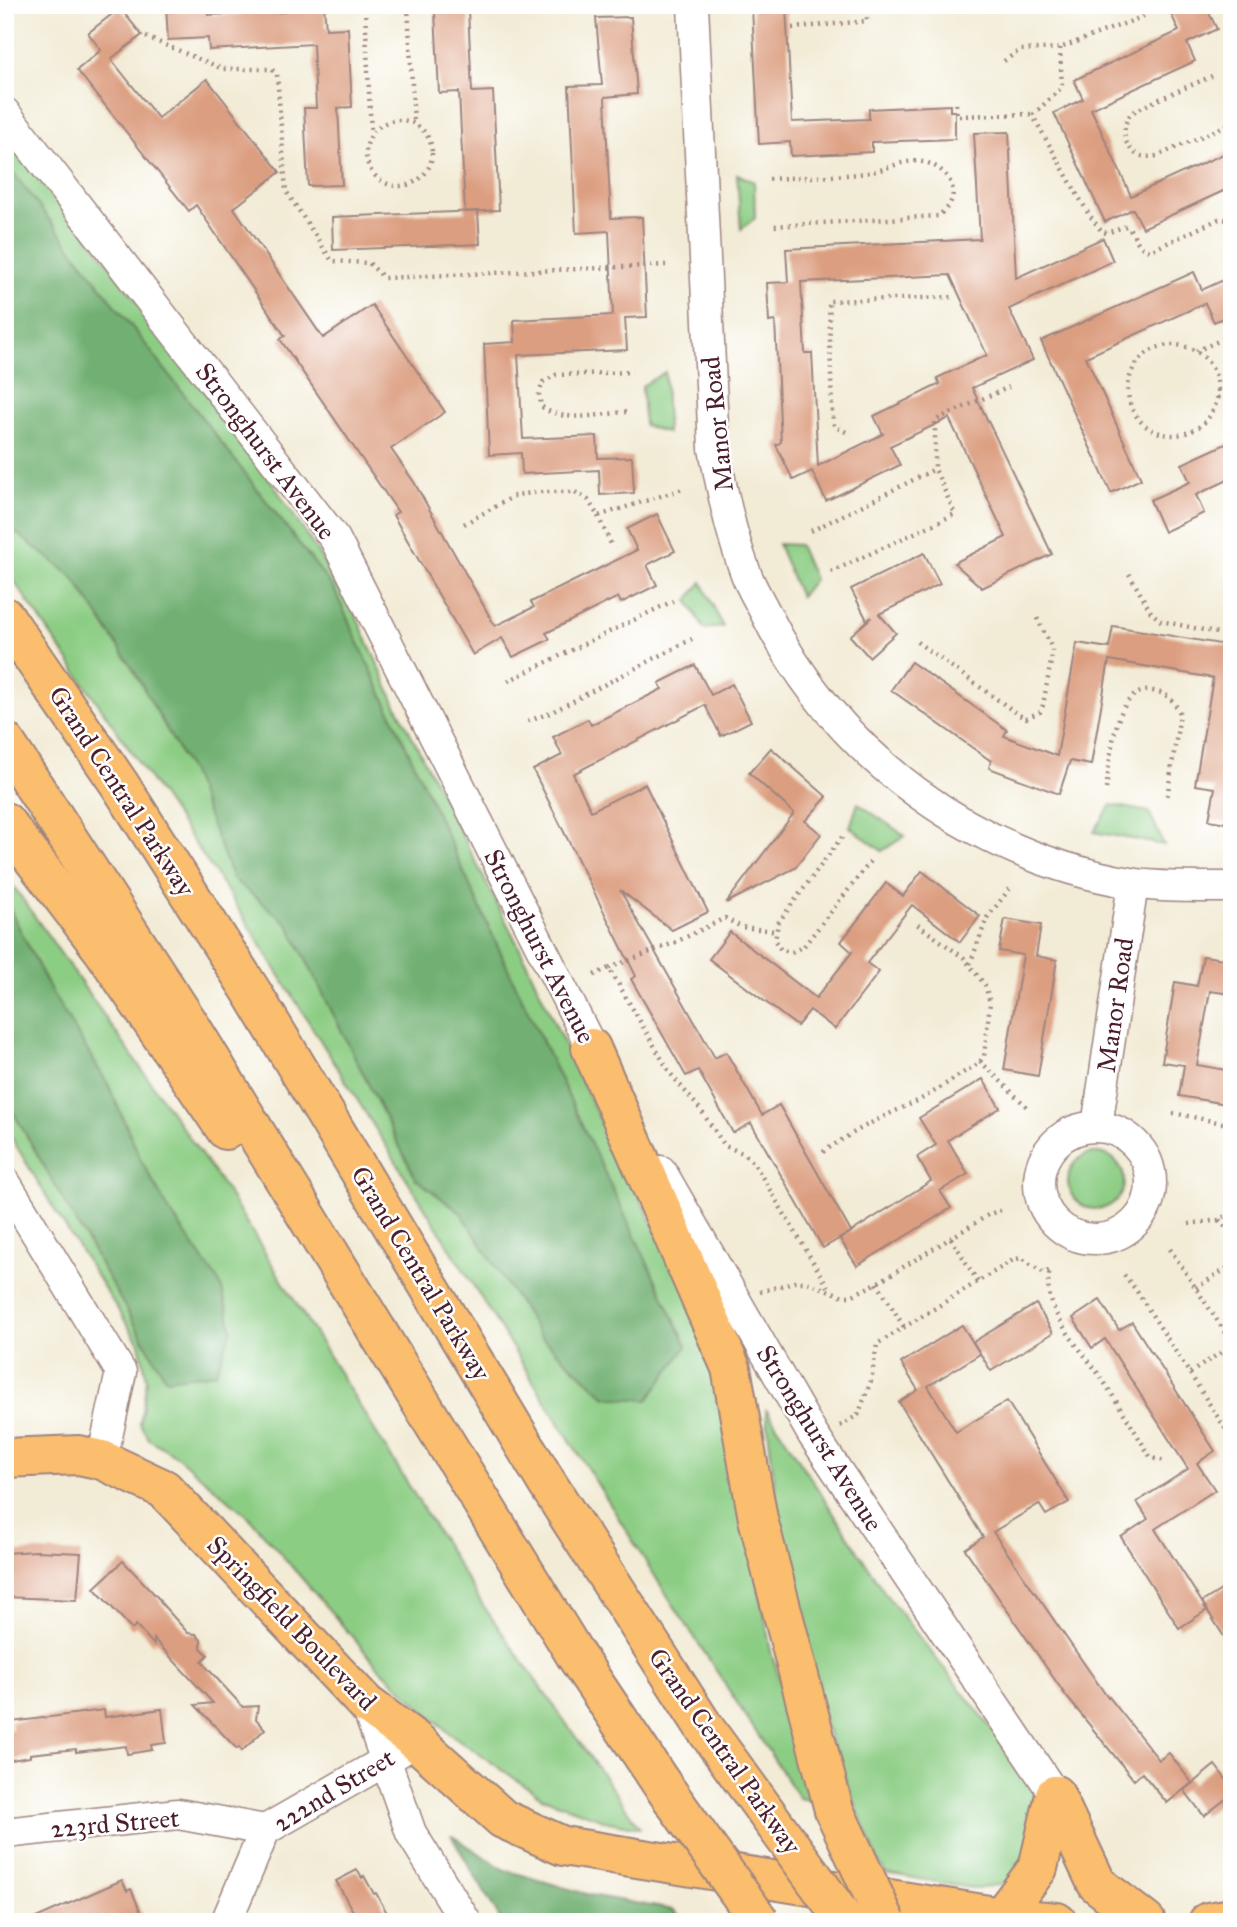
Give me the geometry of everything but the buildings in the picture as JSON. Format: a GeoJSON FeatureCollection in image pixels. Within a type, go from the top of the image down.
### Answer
{"type":"FeatureCollection","features":[{"type":"Feature","properties":{"kind":"main road","name":"Grand Central Parkway"},"geometry":{"type":"LineString","coordinates":[[5,617],[120,785],[253,993],[547,1483],[704,1727],[846,1922]]}},
{"type":"Feature","properties":{"kind":"main road"},"geometry":{"type":"LineString","coordinates":[[5,741],[191,1027],[576,1656],[760,1922]]}},
{"type":"Feature","properties":{"kind":"main road"},"geometry":{"type":"LineString","coordinates":[[5,822],[103,950],[491,1521]]}},
{"type":"Feature","properties":{"kind":"main road"},"geometry":{"type":"LineString","coordinates":[[591,1048],[731,1368],[758,1519],[834,1810],[886,1922]]}},
{"type":"Feature","properties":{"kind":"main road","name":"Springfield Boulevard"},"geometry":{"type":"LineString","coordinates":[[5,1458],[79,1455],[102,1460],[164,1489],[366,1704],[401,1751],[503,1819],[563,1846],[1000,1917],[1057,1922]]}},
{"type":"Feature","properties":{"kind":"main road"},"geometry":{"type":"LineString","coordinates":[[1000,1917],[1038,1868],[1055,1795]]}},
{"type":"Feature","properties":{"kind":"main road"},"geometry":{"type":"LineString","coordinates":[[1055,1795],[1097,1884],[1146,1922]]}},
{"type":"Feature","properties":{"kind":"main road"},"geometry":{"type":"LineString","coordinates":[[1209,1922],[1232,1918]]}},
{"type":"Feature","properties":{"kind":"street","name":"Manor Road"},"geometry":{"type":"LineString","coordinates":[[693,5],[714,448],[728,519],[746,573],[783,649],[810,689],[876,761],[935,807],[979,833],[1062,867],[1133,884],[1232,887]]}},
{"type":"Feature","properties":{"kind":"street","name":"Stronghurst Avenue"},"geometry":{"type":"LineString","coordinates":[[5,113],[335,540],[591,1048],[813,1435],[1055,1795]]}},
{"type":"Feature","properties":{"kind":"street","name":"Manor Road"},"geometry":{"type":"LineString","coordinates":[[1097,1126],[1133,884]]}},
{"type":"Feature","properties":{"kind":"street"},"geometry":{"type":"LineString","coordinates":[[5,1182],[121,1372],[102,1460]]}},
{"type":"Feature","properties":{"kind":"street"},"geometry":{"type":"LineString","coordinates":[[401,1751],[411,1833],[466,1922]]}},
{"type":"Feature","properties":{"kind":"street","name":"222nd Street"},"geometry":{"type":"LineString","coordinates":[[226,1922],[265,1830],[401,1751]]}},
{"type":"Feature","properties":{"kind":"street","name":"223rd Street"},"geometry":{"type":"LineString","coordinates":[[5,1833],[178,1814],[265,1830]]}},
{"type":"Feature","properties":{"kind":"path"},"geometry":{"type":"LineString","coordinates":[[792,28],[867,21],[867,5]]}},
{"type":"Feature","properties":{"kind":"path"},"geometry":{"type":"LineString","coordinates":[[1004,61],[1020,50],[1060,48],[1142,17],[1148,11],[1146,5]]}},
{"type":"Feature","properties":{"kind":"path"},"geometry":{"type":"LineString","coordinates":[[408,6],[414,123]]}},
{"type":"Feature","properties":{"kind":"path"},"geometry":{"type":"LineString","coordinates":[[365,8],[371,135],[366,153],[372,172],[388,184],[407,185],[424,174],[432,154],[426,134],[414,123],[398,119],[388,121],[371,135]]}},
{"type":"Feature","properties":{"kind":"path"},"geometry":{"type":"LineString","coordinates":[[146,37],[223,69],[271,69],[277,74],[286,191],[332,261],[369,263],[384,278],[666,265]]}},
{"type":"Feature","properties":{"kind":"path"},"geometry":{"type":"LineString","coordinates":[[956,104],[957,116],[1034,114],[1062,87],[1060,48]]}},
{"type":"Feature","properties":{"kind":"path"},"geometry":{"type":"LineString","coordinates":[[1212,76],[1132,113],[1124,127],[1126,143],[1133,152],[1143,158],[1157,156],[1232,123]]}},
{"type":"Feature","properties":{"kind":"path"},"geometry":{"type":"LineString","coordinates":[[1034,114],[1088,213],[1102,232],[1107,233],[1126,226],[1139,246],[1150,251],[1219,219],[1232,220]]}},
{"type":"Feature","properties":{"kind":"path"},"geometry":{"type":"LineString","coordinates":[[769,179],[867,173],[895,164],[923,162],[942,168],[952,190],[950,204],[938,216],[773,226]]}},
{"type":"Feature","properties":{"kind":"path"},"geometry":{"type":"LineString","coordinates":[[846,432],[834,426],[832,412],[829,301],[954,297]]}},
{"type":"Feature","properties":{"kind":"path"},"geometry":{"type":"LineString","coordinates":[[1195,351],[1232,335]]}},
{"type":"Feature","properties":{"kind":"path"},"geometry":{"type":"LineString","coordinates":[[1176,345],[1195,351],[1210,364],[1216,377],[1218,398],[1210,417],[1187,434],[1159,434],[1146,428],[1136,418],[1130,406],[1128,380],[1133,368],[1141,358],[1163,346],[1176,345]]}},
{"type":"Feature","properties":{"kind":"path"},"geometry":{"type":"LineString","coordinates":[[626,412],[563,416],[550,413],[541,406],[539,394],[543,382],[556,375],[632,372]]}},
{"type":"Feature","properties":{"kind":"path"},"geometry":{"type":"LineString","coordinates":[[831,572],[955,513],[935,469],[935,420],[1009,387]]}},
{"type":"Feature","properties":{"kind":"path"},"geometry":{"type":"LineString","coordinates":[[1218,398],[1232,392]]}},
{"type":"Feature","properties":{"kind":"path"},"geometry":{"type":"LineString","coordinates":[[811,531],[935,469]]}},
{"type":"Feature","properties":{"kind":"path"},"geometry":{"type":"LineString","coordinates":[[598,516],[683,489]]}},
{"type":"Feature","properties":{"kind":"path"},"geometry":{"type":"LineString","coordinates":[[464,524],[516,495],[575,492],[588,500],[612,546]]}},
{"type":"Feature","properties":{"kind":"path"},"geometry":{"type":"LineString","coordinates":[[1129,574],[1151,612],[1161,621],[1232,636]]}},
{"type":"Feature","properties":{"kind":"path"},"geometry":{"type":"LineString","coordinates":[[508,681],[673,601]]}},
{"type":"Feature","properties":{"kind":"path"},"geometry":{"type":"LineString","coordinates":[[917,642],[1026,718],[1040,712],[1043,705],[1052,656],[1052,648],[1037,618]]}},
{"type":"Feature","properties":{"kind":"path"},"geometry":{"type":"LineString","coordinates":[[528,721],[550,713],[692,639]]}},
{"type":"Feature","properties":{"kind":"path"},"geometry":{"type":"LineString","coordinates":[[1106,789],[1119,713],[1128,699],[1138,692],[1150,691],[1167,695],[1176,704],[1180,714],[1167,799]]}},
{"type":"Feature","properties":{"kind":"path"},"geometry":{"type":"LineString","coordinates":[[842,837],[778,923],[775,941],[781,950],[792,952],[804,946],[871,861]]}},
{"type":"Feature","properties":{"kind":"path"},"geometry":{"type":"LineString","coordinates":[[970,964],[987,918],[1011,887]]}},
{"type":"Feature","properties":{"kind":"path"},"geometry":{"type":"LineString","coordinates":[[594,975],[674,943],[725,918],[741,927],[775,931]]}},
{"type":"Feature","properties":{"kind":"path"},"geometry":{"type":"LineString","coordinates":[[822,1152],[853,1131],[896,1108],[914,1102],[984,1056],[990,1003],[985,985],[964,958],[914,922]]}},
{"type":"Feature","properties":{"kind":"path"},"geometry":{"type":"LineString","coordinates":[[609,968],[670,1073],[700,1109],[725,1146],[745,1154],[755,1165],[830,1290]]}},
{"type":"Feature","properties":{"kind":"path"},"geometry":{"type":"LineString","coordinates":[[980,1061],[1027,1107]]}},
{"type":"Feature","properties":{"kind":"path"},"geometry":{"type":"LineString","coordinates":[[1172,1113],[1232,1125]]}},
{"type":"Feature","properties":{"kind":"path"},"geometry":{"type":"LineString","coordinates":[[756,1294],[794,1282],[806,1282],[843,1296],[851,1296],[1001,1210]]}},
{"type":"Feature","properties":{"kind":"path"},"geometry":{"type":"LineString","coordinates":[[1189,1224],[1219,1220],[1232,1212]]}},
{"type":"Feature","properties":{"kind":"path"},"geometry":{"type":"LineString","coordinates":[[1219,1220],[1232,1234]]}},
{"type":"Feature","properties":{"kind":"path"},"geometry":{"type":"LineString","coordinates":[[951,1238],[978,1282]]}},
{"type":"Feature","properties":{"kind":"path"},"geometry":{"type":"LineString","coordinates":[[1170,1249],[1232,1344],[1190,1373]]}},
{"type":"Feature","properties":{"kind":"path"},"geometry":{"type":"LineString","coordinates":[[836,1429],[858,1415],[871,1381],[877,1344],[1013,1260],[1021,1258],[1044,1273],[1050,1270],[1047,1279],[1049,1293],[1066,1331],[1100,1377],[1151,1458],[1166,1461]]}},
{"type":"Feature","properties":{"kind":"path"},"geometry":{"type":"LineString","coordinates":[[1196,1288],[1232,1265]]}},
{"type":"Feature","properties":{"kind":"path"},"geometry":{"type":"LineString","coordinates":[[1124,1275],[1232,1439]]}},
{"type":"Feature","properties":{"kind":"path"},"geometry":{"type":"LineString","coordinates":[[877,1283],[904,1327]]}},
{"type":"Feature","properties":{"kind":"green space"},"geometry":{"type":"Polygon","coordinates":[[[5,126],[264,470],[358,620],[395,703],[521,951],[596,1112],[717,1349],[771,1652],[817,1796],[809,1800],[799,1798],[656,1578],[227,891],[5,568],[5,126]]]}},
{"type":"Feature","properties":{"kind":"green space"},"geometry":{"type":"Polygon","coordinates":[[[5,162],[334,589],[510,973],[687,1346],[648,1400],[606,1397],[541,1337],[461,1213],[416,1179],[288,924],[233,879],[191,773],[133,669],[73,577],[5,524],[5,162]]]}},
{"type":"Feature","properties":{"kind":"green space"},"geometry":{"type":"Polygon","coordinates":[[[737,174],[754,182],[755,218],[741,229],[737,174]]]}},
{"type":"Feature","properties":{"kind":"green space"},"geometry":{"type":"Polygon","coordinates":[[[665,372],[667,433],[644,425],[642,386],[665,372]]]}},
{"type":"Feature","properties":{"kind":"green space"},"geometry":{"type":"Polygon","coordinates":[[[778,544],[799,545],[814,579],[800,597],[778,544]]]}},
{"type":"Feature","properties":{"kind":"green space"},"geometry":{"type":"Polygon","coordinates":[[[702,582],[723,627],[704,629],[688,600],[702,582]]]}},
{"type":"Feature","properties":{"kind":"green space"},"geometry":{"type":"Polygon","coordinates":[[[858,803],[905,836],[882,851],[850,827],[858,803]]]}},
{"type":"Feature","properties":{"kind":"green space"},"geometry":{"type":"Polygon","coordinates":[[[1111,805],[1149,812],[1164,845],[1094,832],[1111,805]]]}},
{"type":"Feature","properties":{"kind":"green space"},"geometry":{"type":"Polygon","coordinates":[[[5,874],[228,1193],[482,1604],[640,1828],[609,1822],[543,1798],[449,1733],[380,1669],[249,1517],[178,1457],[149,1439],[140,1424],[147,1379],[139,1343],[5,1127],[5,874]]]}},
{"type":"Feature","properties":{"kind":"green space"},"geometry":{"type":"Polygon","coordinates":[[[5,900],[51,991],[109,1086],[141,1160],[170,1212],[221,1285],[232,1330],[215,1373],[166,1379],[5,1098],[5,900]]]}},
{"type":"Feature","properties":{"kind":"green space"},"geometry":{"type":"Polygon","coordinates":[[[1090,1153],[1102,1153],[1116,1161],[1124,1175],[1122,1192],[1116,1201],[1102,1209],[1090,1209],[1073,1197],[1068,1187],[1068,1175],[1080,1158],[1090,1153]]]}},
{"type":"Feature","properties":{"kind":"green space"},"geometry":{"type":"Polygon","coordinates":[[[766,1409],[887,1596],[1038,1788],[1043,1814],[1013,1881],[977,1889],[885,1873],[877,1858],[830,1738],[806,1663],[784,1555],[766,1409]]]}},
{"type":"Feature","properties":{"kind":"green space"},"geometry":{"type":"Polygon","coordinates":[[[451,1835],[505,1870],[590,1895],[674,1910],[686,1922],[502,1922],[451,1835]]]}}]}
